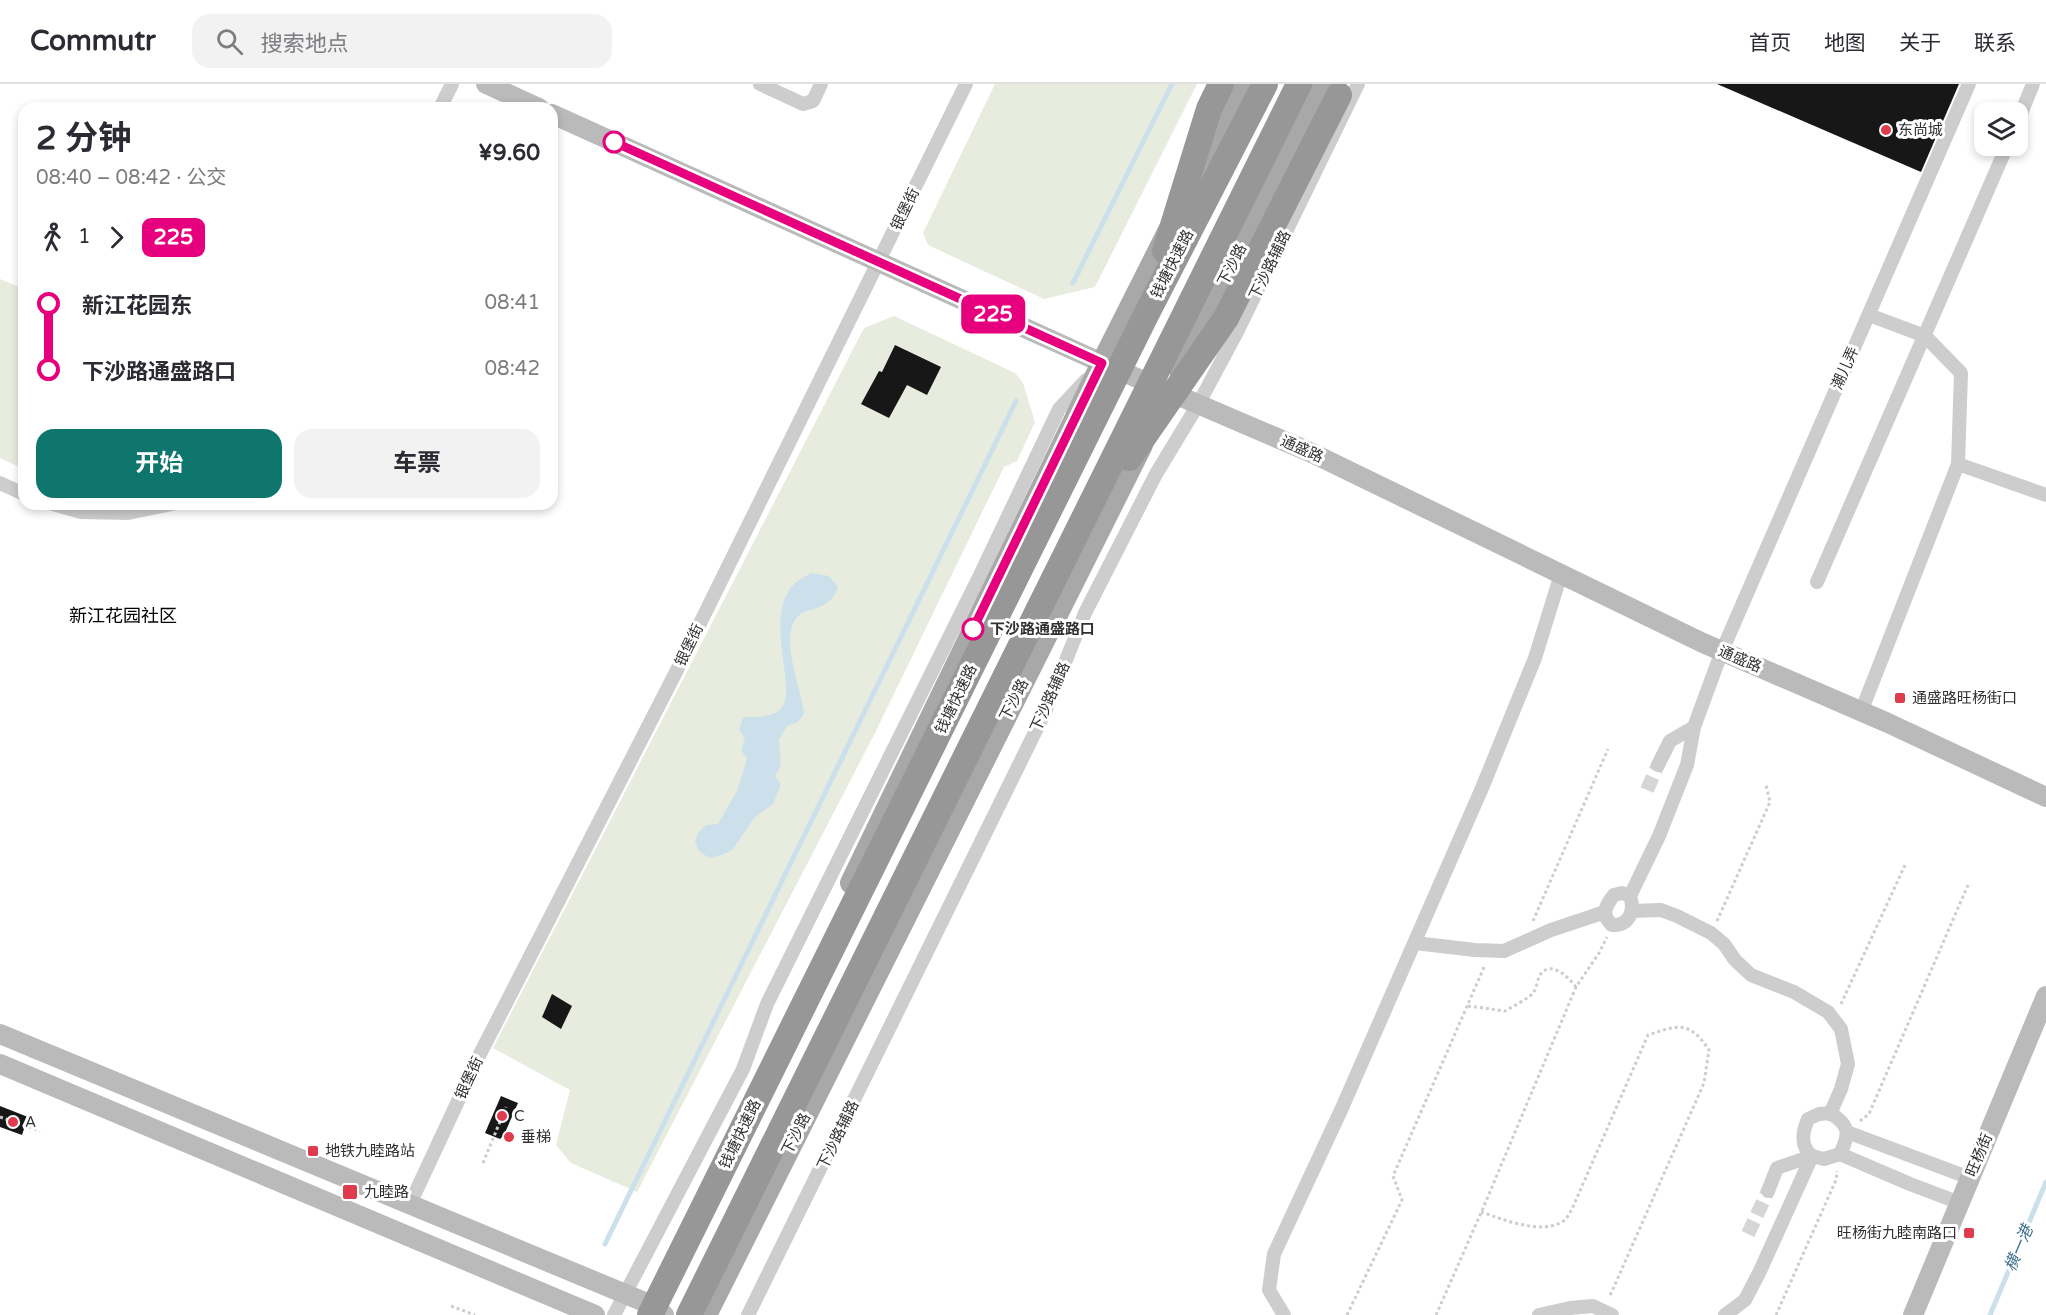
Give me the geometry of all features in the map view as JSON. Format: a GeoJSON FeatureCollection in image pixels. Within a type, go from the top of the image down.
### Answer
{"type":"FeatureCollection","features":[{"type":"Feature","properties":{"kind":"highway"},"geometry":{"type":"LineString","coordinates":[[1146,315],[1209,109],[1221,84]]}},
{"type":"Feature","properties":{"kind":"highway","name":"钱塘快速路"},"geometry":{"type":"LineString","coordinates":[[651,1312],[1146,315],[1264,84]]}},
{"type":"Feature","properties":{"kind":"highway"},"geometry":{"type":"LineString","coordinates":[[689,1315],[1299,84]]}},
{"type":"Feature","properties":{"kind":"highway"},"geometry":{"type":"LineString","coordinates":[[1079,530],[1226,318],[1340,88]]}},
{"type":"Feature","properties":{"kind":"main road"},"geometry":{"type":"LineString","coordinates":[[651,1312],[1102,363],[1242,84]]}},
{"type":"Feature","properties":{"kind":"main road","name":"下沙路"},"geometry":{"type":"LineString","coordinates":[[706,1315],[1170,390],[1340,88]]}},
{"type":"Feature","properties":{"kind":"street"},"geometry":{"type":"LineString","coordinates":[[443,102],[452,84]]}},
{"type":"Feature","properties":{"kind":"street"},"geometry":{"type":"LineString","coordinates":[[486,84],[526,102]]}},
{"type":"Feature","properties":{"kind":"street"},"geometry":{"type":"LineString","coordinates":[[760,84],[803,104],[813,101],[821,84]]}},
{"type":"Feature","properties":{"kind":"street","name":"银堡街"},"geometry":{"type":"LineString","coordinates":[[410,1204],[480,1054],[677,670],[966,84]]}},
{"type":"Feature","properties":{"kind":"street"},"geometry":{"type":"LineString","coordinates":[[1168,232],[1199,117],[1211,84]]}},
{"type":"Feature","properties":{"kind":"street","name":"潮儿弄"},"geometry":{"type":"LineString","coordinates":[[1630,896],[1659,836],[1687,765],[1694,727],[1722,651],[1969,84]]}},
{"type":"Feature","properties":{"kind":"street"},"geometry":{"type":"LineString","coordinates":[[2026,102],[2033,84]]}},
{"type":"Feature","properties":{"kind":"street","name":"下沙路辅路"},"geometry":{"type":"LineString","coordinates":[[748,1315],[1040,722],[1085,614],[1156,474],[1199,403],[1237,332],[1340,88]]}},
{"type":"Feature","properties":{"kind":"street","name":"通盛路"},"geometry":{"type":"LineString","coordinates":[[558,117],[1102,363],[1170,390],[1312,453],[1722,651],[2046,796]]}},
{"type":"Feature","properties":{"kind":"street"},"geometry":{"type":"LineString","coordinates":[[1817,582],[2003,156]]}},
{"type":"Feature","properties":{"kind":"street"},"geometry":{"type":"LineString","coordinates":[[1861,712],[1958,464],[1961,373],[1925,336],[1869,315]]}},
{"type":"Feature","properties":{"kind":"street"},"geometry":{"type":"LineString","coordinates":[[614,1315],[743,1069],[767,1004],[980,575],[1059,410],[1102,363]]}},
{"type":"Feature","properties":{"kind":"street"},"geometry":{"type":"LineString","coordinates":[[1958,464],[2046,495]]}},
{"type":"Feature","properties":{"kind":"street"},"geometry":{"type":"LineString","coordinates":[[0,483],[18,491]]}},
{"type":"Feature","properties":{"kind":"street"},"geometry":{"type":"LineString","coordinates":[[74,510],[128,513],[143,510]]}},
{"type":"Feature","properties":{"kind":"street"},"geometry":{"type":"LineString","coordinates":[[1284,1315],[1269,1290],[1274,1254],[1342,1108],[1482,788],[1534,658],[1562,574]]}},
{"type":"Feature","properties":{"kind":"street"},"geometry":{"type":"LineString","coordinates":[[1658,765],[1670,741],[1694,727]]}},
{"type":"Feature","properties":{"kind":"street"},"geometry":{"type":"LineString","coordinates":[[1622,893],[1630,896],[1632,910],[1626,921],[1618,926],[1612,925],[1606,918],[1606,906],[1614,895],[1622,893]]}},
{"type":"Feature","properties":{"kind":"street"},"geometry":{"type":"LineString","coordinates":[[1632,910],[1661,910],[1677,915],[1711,933],[1725,944],[1735,960],[1751,975],[1794,992],[1828,1012],[1841,1029],[1848,1064],[1841,1089],[1830,1114]]}},
{"type":"Feature","properties":{"kind":"street"},"geometry":{"type":"LineString","coordinates":[[1415,943],[1504,951],[1574,921],[1605,912]]}},
{"type":"Feature","properties":{"kind":"street","name":"旺杨街"},"geometry":{"type":"LineString","coordinates":[[1913,1315],[2046,996]]}},
{"type":"Feature","properties":{"kind":"street"},"geometry":{"type":"LineString","coordinates":[[0,1034],[625,1294],[651,1312]]}},
{"type":"Feature","properties":{"kind":"street"},"geometry":{"type":"LineString","coordinates":[[0,1064],[595,1315]]}},
{"type":"Feature","properties":{"kind":"street"},"geometry":{"type":"LineString","coordinates":[[1840,1154],[1846,1142],[1845,1125],[1830,1114],[1819,1114],[1808,1119],[1802,1134],[1807,1152],[1812,1156],[1824,1159],[1840,1154],[1960,1203]]}},
{"type":"Feature","properties":{"kind":"street"},"geometry":{"type":"LineString","coordinates":[[1847,1132],[1970,1178]]}},
{"type":"Feature","properties":{"kind":"street"},"geometry":{"type":"LineString","coordinates":[[1768,1191],[1777,1168],[1812,1156]]}},
{"type":"Feature","properties":{"kind":"street"},"geometry":{"type":"LineString","coordinates":[[1725,1315],[1745,1300],[1812,1156]]}},
{"type":"Feature","properties":{"kind":"street"},"geometry":{"type":"LineString","coordinates":[[1539,1315],[1570,1308],[1593,1306],[1608,1313]]}},
{"type":"Feature","properties":{"kind":"path"},"geometry":{"type":"LineString","coordinates":[[1523,943],[1608,749]]}},
{"type":"Feature","properties":{"kind":"path"},"geometry":{"type":"LineString","coordinates":[[1711,933],[1770,802],[1766,785]]}},
{"type":"Feature","properties":{"kind":"path"},"geometry":{"type":"LineString","coordinates":[[1834,1020],[1906,863]]}},
{"type":"Feature","properties":{"kind":"path"},"geometry":{"type":"LineString","coordinates":[[1847,1132],[1869,1114],[1968,885]]}},
{"type":"Feature","properties":{"kind":"path"},"geometry":{"type":"LineString","coordinates":[[1436,1315],[1482,1212],[1576,987],[1599,953],[1612,925]]}},
{"type":"Feature","properties":{"kind":"path"},"geometry":{"type":"LineString","coordinates":[[1347,1315],[1402,1200],[1393,1176],[1491,951]]}},
{"type":"Feature","properties":{"kind":"path"},"geometry":{"type":"LineString","coordinates":[[1468,1006],[1505,1011],[1529,997],[1540,974],[1546,970],[1555,969],[1565,974],[1576,987]]}},
{"type":"Feature","properties":{"kind":"path"},"geometry":{"type":"LineString","coordinates":[[1482,1212],[1521,1224],[1538,1226],[1560,1223],[1568,1217],[1648,1035],[1677,1026],[1699,1035],[1709,1050],[1704,1083],[1608,1313]]}},
{"type":"Feature","properties":{"kind":"path"},"geometry":{"type":"LineString","coordinates":[[483,1164],[506,1107]]}},
{"type":"Feature","properties":{"kind":"path"},"geometry":{"type":"LineString","coordinates":[[0,1117],[40,1131]]}},
{"type":"Feature","properties":{"kind":"path"},"geometry":{"type":"LineString","coordinates":[[1776,1315],[1836,1180],[1840,1154]]}},
{"type":"Feature","properties":{"kind":"path"},"geometry":{"type":"LineString","coordinates":[[451,1306],[475,1315]]}},
{"type":"Feature","properties":{"kind":"shaded area"},"geometry":{"type":"Polygon","coordinates":[[[995,84],[1197,84],[1095,287],[1044,299],[928,245],[923,233],[995,84]]]}},
{"type":"Feature","properties":{"kind":"shaded area"},"geometry":{"type":"Polygon","coordinates":[[[0,279],[18,286],[18,466],[0,458],[0,279]]]}},
{"type":"Feature","properties":{"kind":"shaded area"},"geometry":{"type":"Polygon","coordinates":[[[894,316],[1015,373],[1023,383],[1035,422],[1017,461],[1004,467],[876,731],[637,1192],[571,1163],[556,1145],[570,1090],[493,1048],[864,328],[894,316]]]}},
{"type":"Feature","properties":{"kind":"water"},"geometry":{"type":"Polygon","coordinates":[[[811,573],[829,576],[838,587],[830,600],[797,618],[791,628],[792,657],[804,714],[798,722],[787,726],[779,740],[781,765],[775,776],[781,784],[773,804],[755,817],[732,850],[709,858],[699,851],[695,841],[698,833],[706,825],[718,824],[737,791],[747,759],[741,750],[745,738],[739,730],[743,717],[759,717],[774,713],[782,707],[786,698],[780,634],[784,600],[794,584],[811,573]]]}},
{"type":"Feature","properties":{"kind":"building","name":"东尚城"},"geometry":{"type":"Polygon","coordinates":[[[1717,84],[1959,84],[1921,172],[1717,84]]]}},
{"type":"Feature","properties":{"kind":"building"},"geometry":{"type":"Polygon","coordinates":[[[895,345],[941,367],[927,395],[907,385],[889,418],[861,404],[879,371],[882,372],[895,345]]]}},
{"type":"Feature","properties":{"kind":"building"},"geometry":{"type":"Polygon","coordinates":[[[552,994],[572,1006],[561,1029],[542,1017],[552,994]]]}},
{"type":"Feature","properties":{"kind":"building","name":"C"},"geometry":{"type":"Polygon","coordinates":[[[501,1096],[518,1103],[500,1139],[485,1133],[501,1096]]]}},
{"type":"Feature","properties":{"kind":"building","name":"A"},"geometry":{"type":"Polygon","coordinates":[[[0,1106],[28,1117],[22,1135],[0,1127],[0,1106]]]}},
{"type":"Feature","properties":{"kind":"waterway"},"geometry":{"type":"LineString","coordinates":[[1073,283],[1172,84]]}},
{"type":"Feature","properties":{"kind":"waterway"},"geometry":{"type":"LineString","coordinates":[[605,1244],[1016,401]]}},
{"type":"Feature","properties":{"kind":"waterway","name":"横一港"},"geometry":{"type":"LineString","coordinates":[[1990,1315],[2046,1182]]}},
{"type":"Feature","properties":{"kind":"tunnel"},"geometry":{"type":"LineString","coordinates":[[1647,790],[1658,765]]}},
{"type":"Feature","properties":{"kind":"tunnel"},"geometry":{"type":"LineString","coordinates":[[1748,1234],[1768,1191]]}},
{"type":"Feature","properties":{"kind":"bus line","name":"225"},"geometry":{"type":"LineString","coordinates":[[614,142],[1102,363],[973,629]]}},
{"type":"Feature","properties":{"kind":"place","name":"东尚城"},"geometry":{"type":"Point","coordinates":[1886,130]}},
{"type":"Feature","properties":{"kind":"place","name":"下沙路通盛路口"},"geometry":{"type":"Point","coordinates":[973,629]}},
{"type":"Feature","properties":{"kind":"place","name":"通盛路旺杨街口"},"geometry":{"type":"Point","coordinates":[1900,698]}},
{"type":"Feature","properties":{"kind":"place","name":"C"},"geometry":{"type":"Point","coordinates":[502,1116]}},
{"type":"Feature","properties":{"kind":"place","name":"A"},"geometry":{"type":"Point","coordinates":[13,1122]}},
{"type":"Feature","properties":{"kind":"place","name":"垂梯"},"geometry":{"type":"Point","coordinates":[509,1137]}},
{"type":"Feature","properties":{"kind":"place","name":"地铁九睦路站"},"geometry":{"type":"Point","coordinates":[313,1151]}},
{"type":"Feature","properties":{"kind":"place","name":"九睦路"},"geometry":{"type":"Point","coordinates":[350,1192]}},
{"type":"Feature","properties":{"kind":"place","name":"旺杨街九睦南路口"},"geometry":{"type":"Point","coordinates":[1969,1233]}},
{"type":"Feature","properties":{"kind":"district","name":"新江花园社区"},"geometry":{"type":"Point","coordinates":[123,616]}}]}
